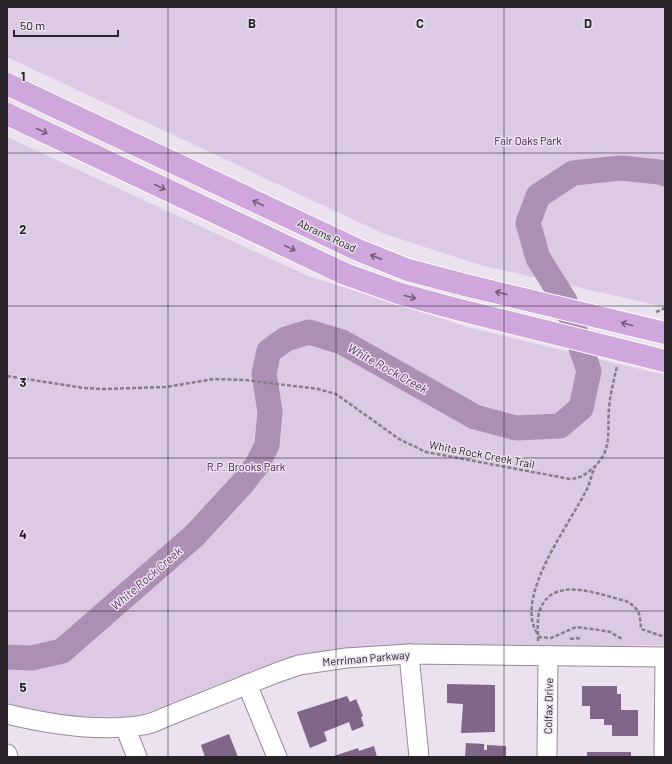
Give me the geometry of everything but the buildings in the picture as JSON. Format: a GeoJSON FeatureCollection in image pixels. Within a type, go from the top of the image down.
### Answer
{"type":"FeatureCollection","features":[{"type":"Feature","properties":{"kind":"main road","name":"Abrams Road"},"geometry":{"type":"LineString","coordinates":[[7,84],[358,250],[408,270],[665,333]]}},
{"type":"Feature","properties":{"kind":"main road"},"geometry":{"type":"LineString","coordinates":[[7,114],[346,274],[408,296],[665,361]]}},
{"type":"Feature","properties":{"kind":"street","name":"Merriman Parkway"},"geometry":{"type":"LineString","coordinates":[[7,714],[36,721],[80,726],[125,727],[144,725],[299,665],[346,658],[409,654],[548,656],[665,646]]}},
{"type":"Feature","properties":{"kind":"street"},"geometry":{"type":"LineString","coordinates":[[664,757],[665,646]]}},
{"type":"Feature","properties":{"kind":"street"},"geometry":{"type":"LineString","coordinates":[[409,654],[419,757]]}},
{"type":"Feature","properties":{"kind":"street","name":"Colfax Drive"},"geometry":{"type":"LineString","coordinates":[[547,757],[548,656]]}},
{"type":"Feature","properties":{"kind":"street"},"geometry":{"type":"LineString","coordinates":[[247,684],[277,757]]}},
{"type":"Feature","properties":{"kind":"street"},"geometry":{"type":"LineString","coordinates":[[125,727],[137,757]]}},
{"type":"Feature","properties":{"kind":"path"},"geometry":{"type":"LineString","coordinates":[[654,314],[665,308]]}},
{"type":"Feature","properties":{"kind":"path","name":"White Rock Creek Trail"},"geometry":{"type":"LineString","coordinates":[[7,376],[84,388],[103,389],[166,387],[214,379],[246,380],[303,387],[336,394],[399,439],[426,452],[570,479],[583,476],[595,466],[604,455],[608,444],[609,408],[618,362]]}},
{"type":"Feature","properties":{"kind":"path"},"geometry":{"type":"LineString","coordinates":[[595,466],[587,488],[536,586],[531,610],[531,619],[538,636],[551,638],[569,629],[582,627],[610,632],[621,639],[627,640]]}},
{"type":"Feature","properties":{"kind":"path"},"geometry":{"type":"LineString","coordinates":[[538,626],[539,612],[550,596],[567,589],[576,589],[626,601],[634,605],[639,612],[641,629],[665,646]]}},
{"type":"Feature","properties":{"kind":"green space","name":"Fair Oaks Park"},"geometry":{"type":"Polygon","coordinates":[[[7,7],[665,7],[665,307],[480,265],[382,233],[7,57],[7,7]]]}},
{"type":"Feature","properties":{"kind":"green space","name":"R.P. Brooks Park"},"geometry":{"type":"Polygon","coordinates":[[[7,137],[308,276],[471,328],[665,375],[665,645],[343,650],[274,663],[135,717],[50,716],[7,704],[7,137]]]}},
{"type":"Feature","properties":{"kind":"waterway","name":"White Rock Creek"},"geometry":{"type":"LineString","coordinates":[[7,657],[32,658],[62,651],[195,535],[242,484],[257,465],[267,445],[270,412],[264,373],[269,351],[286,339],[309,332],[342,342],[475,417],[516,428],[560,426],[581,408],[589,371],[565,301],[538,258],[528,223],[538,196],[573,173],[621,168],[665,174]]}}]}
